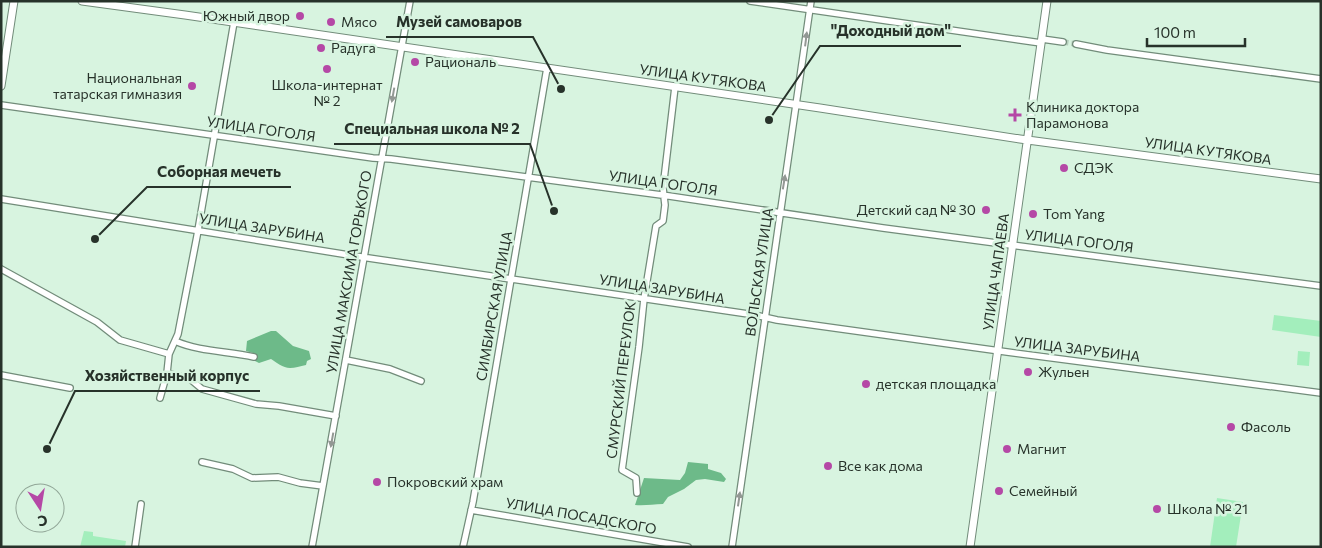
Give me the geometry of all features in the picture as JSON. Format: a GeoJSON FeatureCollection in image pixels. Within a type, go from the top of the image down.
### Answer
{"type":"FeatureCollection","features":[{"type":"Feature","properties":{"kind":"street"},"geometry":{"type":"LineString","coordinates":[[1,86],[14,1]]}},
{"type":"Feature","properties":{"kind":"street","name":"УЛИЦА КУТЯКОВА"},"geometry":{"type":"LineString","coordinates":[[82,1],[1027,140],[1321,179]]}},
{"type":"Feature","properties":{"kind":"street","name":"УЛИЦА МАКСИМА ГОРЬКОГО"},"geometry":{"type":"LineString","coordinates":[[312,547],[410,1]]}},
{"type":"Feature","properties":{"kind":"street"},"geometry":{"type":"LineString","coordinates":[[750,1],[1042,41],[1063,42]]}},
{"type":"Feature","properties":{"kind":"street","name":"ВОЛЬСКАЯ УЛИЦА"},"geometry":{"type":"LineString","coordinates":[[732,547],[811,1]]}},
{"type":"Feature","properties":{"kind":"street","name":"УЛИЦА ЧАПАЕВА"},"geometry":{"type":"LineString","coordinates":[[970,547],[1047,1]]}},
{"type":"Feature","properties":{"kind":"street"},"geometry":{"type":"LineString","coordinates":[[160,398],[170,354],[178,334],[234,22]]}},
{"type":"Feature","properties":{"kind":"street"},"geometry":{"type":"LineString","coordinates":[[1076,44],[1321,80]]}},
{"type":"Feature","properties":{"kind":"street","name":"СИМБИРСКАЯ УЛИЦА"},"geometry":{"type":"LineString","coordinates":[[463,547],[547,68]]}},
{"type":"Feature","properties":{"kind":"street","name":"СМУРСКИЙ ПЕРЕУЛОК"},"geometry":{"type":"LineString","coordinates":[[637,493],[636,478],[622,470],[644,299],[656,226],[663,221],[665,205],[663,196],[675,87]]}},
{"type":"Feature","properties":{"kind":"street","name":"УЛИЦА ГОГОЛЯ"},"geometry":{"type":"LineString","coordinates":[[1,105],[1321,286]]}},
{"type":"Feature","properties":{"kind":"street","name":"УЛИЦА ЗАРУБИНА"},"geometry":{"type":"LineString","coordinates":[[1,199],[766,318],[998,351],[1321,393]]}},
{"type":"Feature","properties":{"kind":"street"},"geometry":{"type":"LineString","coordinates":[[1,268],[97,322],[120,340],[170,354]]}},
{"type":"Feature","properties":{"kind":"street"},"geometry":{"type":"LineString","coordinates":[[175,340],[185,345],[254,357]]}},
{"type":"Feature","properties":{"kind":"street"},"geometry":{"type":"LineString","coordinates":[[346,360],[378,366],[406,374],[421,381]]}},
{"type":"Feature","properties":{"kind":"street"},"geometry":{"type":"LineString","coordinates":[[167,373],[190,378],[202,389],[256,404],[280,406],[336,416]]}},
{"type":"Feature","properties":{"kind":"street"},"geometry":{"type":"LineString","coordinates":[[1,375],[70,388]]}},
{"type":"Feature","properties":{"kind":"street"},"geometry":{"type":"LineString","coordinates":[[202,462],[234,468],[252,478],[278,477],[300,483],[324,486]]}},
{"type":"Feature","properties":{"kind":"street"},"geometry":{"type":"LineString","coordinates":[[135,547],[142,504]]}},
{"type":"Feature","properties":{"kind":"street","name":"УЛИЦА ПОСАДСКОГО"},"geometry":{"type":"LineString","coordinates":[[471,510],[688,547]]}},
{"type":"Feature","properties":{"kind":"green space"},"geometry":{"type":"Polygon","coordinates":[[[1274,315],[1321,321],[1321,337],[1272,330],[1274,315]]]}},
{"type":"Feature","properties":{"kind":"green space"},"geometry":{"type":"Polygon","coordinates":[[[271,331],[276,331],[293,346],[309,351],[311,359],[307,361],[306,365],[290,368],[282,366],[271,359],[259,363],[255,361],[253,353],[246,351],[247,341],[271,331]]]}},
{"type":"Feature","properties":{"kind":"green space"},"geometry":{"type":"Polygon","coordinates":[[[1298,351],[1310,352],[1309,366],[1297,365],[1298,351]]]}},
{"type":"Feature","properties":{"kind":"green space"},"geometry":{"type":"Polygon","coordinates":[[[688,462],[708,464],[708,469],[721,473],[726,479],[724,482],[705,479],[696,480],[668,497],[663,504],[635,505],[644,478],[680,480],[685,473],[688,462]]]}},
{"type":"Feature","properties":{"kind":"green space"},"geometry":{"type":"Polygon","coordinates":[[[1217,498],[1243,502],[1236,547],[1210,547],[1217,498]]]}},
{"type":"Feature","properties":{"kind":"green space"},"geometry":{"type":"Polygon","coordinates":[[[84,531],[93,532],[93,536],[126,541],[125,547],[80,547],[84,531]]]}},
{"type":"Feature","properties":{"kind":"tunnel"},"geometry":{"type":"LineString","coordinates":[[1063,42],[1076,44]]}},
{"type":"Feature","properties":{"kind":"place","name":"Южный двор"},"geometry":{"type":"Point","coordinates":[300,16]}},
{"type":"Feature","properties":{"kind":"place","name":"Мясо"},"geometry":{"type":"Point","coordinates":[331,22]}},
{"type":"Feature","properties":{"kind":"place","name":"Радуга"},"geometry":{"type":"Point","coordinates":[321,48]}},
{"type":"Feature","properties":{"kind":"place","name":"Рациональ"},"geometry":{"type":"Point","coordinates":[415,62]}},
{"type":"Feature","properties":{"kind":"place","name":"Школа-интернат № 2"},"geometry":{"type":"Point","coordinates":[327,69]}},
{"type":"Feature","properties":{"kind":"place","name":"Национальная татарская гимназия"},"geometry":{"type":"Point","coordinates":[192,86]}},
{"type":"Feature","properties":{"kind":"place","name":"Музей самоваров"},"geometry":{"type":"Point","coordinates":[561,89]}},
{"type":"Feature","properties":{"kind":"place","name":"Клиника доктора Парамонова"},"geometry":{"type":"Point","coordinates":[1015,115]}},
{"type":"Feature","properties":{"kind":"place","name":"\"Доходный дом\""},"geometry":{"type":"Point","coordinates":[769,120]}},
{"type":"Feature","properties":{"kind":"place","name":"СДЭК"},"geometry":{"type":"Point","coordinates":[1064,168]}},
{"type":"Feature","properties":{"kind":"place","name":"Детский сад № 30"},"geometry":{"type":"Point","coordinates":[986,210]}},
{"type":"Feature","properties":{"kind":"place","name":"Специальная школа № 2"},"geometry":{"type":"Point","coordinates":[554,211]}},
{"type":"Feature","properties":{"kind":"place","name":"Tom Yang"},"geometry":{"type":"Point","coordinates":[1033,214]}},
{"type":"Feature","properties":{"kind":"place","name":"Соборная мечеть"},"geometry":{"type":"Point","coordinates":[95,239]}},
{"type":"Feature","properties":{"kind":"place","name":"Жульен"},"geometry":{"type":"Point","coordinates":[1028,372]}},
{"type":"Feature","properties":{"kind":"place","name":"детская площадка"},"geometry":{"type":"Point","coordinates":[866,384]}},
{"type":"Feature","properties":{"kind":"place","name":"Фасоль"},"geometry":{"type":"Point","coordinates":[1231,427]}},
{"type":"Feature","properties":{"kind":"place","name":"Хозяйственный корпус"},"geometry":{"type":"Point","coordinates":[47,449]}},
{"type":"Feature","properties":{"kind":"place","name":"Магнит"},"geometry":{"type":"Point","coordinates":[1007,449]}},
{"type":"Feature","properties":{"kind":"place","name":"Все как дома"},"geometry":{"type":"Point","coordinates":[828,466]}},
{"type":"Feature","properties":{"kind":"place","name":"Покровский храм"},"geometry":{"type":"Point","coordinates":[377,482]}},
{"type":"Feature","properties":{"kind":"place","name":"Семейный"},"geometry":{"type":"Point","coordinates":[999,491]}},
{"type":"Feature","properties":{"kind":"place","name":"Школа № 21"},"geometry":{"type":"Point","coordinates":[1157,509]}}]}
